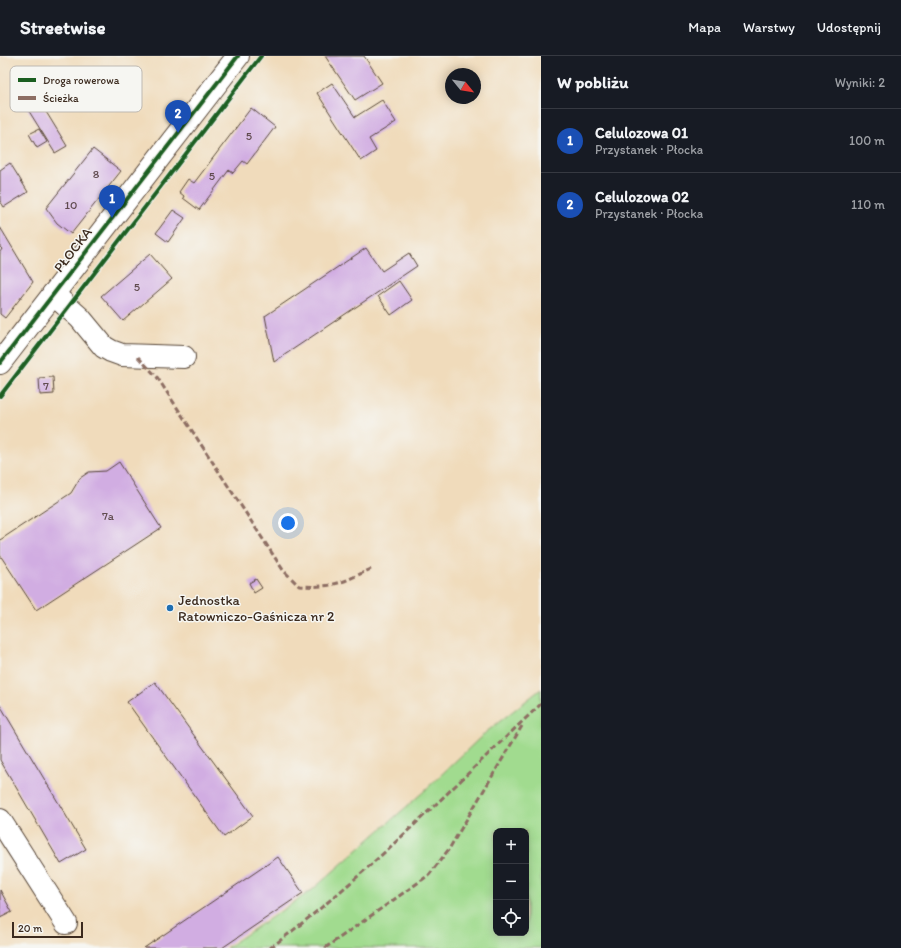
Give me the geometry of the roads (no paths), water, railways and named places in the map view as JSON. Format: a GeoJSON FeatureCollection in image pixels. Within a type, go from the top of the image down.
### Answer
{"type":"FeatureCollection","features":[{"type":"Feature","properties":{"kind":"street","name":"PŁOCKA"},"geometry":{"type":"LineString","coordinates":[[0,363],[238,56]]}},
{"type":"Feature","properties":{"kind":"street"},"geometry":{"type":"LineString","coordinates":[[53,294],[80,318],[104,347],[111,351],[130,356],[184,357]]}},
{"type":"Feature","properties":{"kind":"street"},"geometry":{"type":"LineString","coordinates":[[0,820],[66,923]]}},
{"type":"Feature","properties":{"kind":"place","name":"Celulozowa 02"},"geometry":{"type":"Point","coordinates":[178,133]}},
{"type":"Feature","properties":{"kind":"place","name":"Celulozowa 01"},"geometry":{"type":"Point","coordinates":[112,218]}},
{"type":"Feature","properties":{"kind":"place","name":"Jednostka Ratowniczo-Gaśnicza nr 2"},"geometry":{"type":"Point","coordinates":[170,608]}}]}
